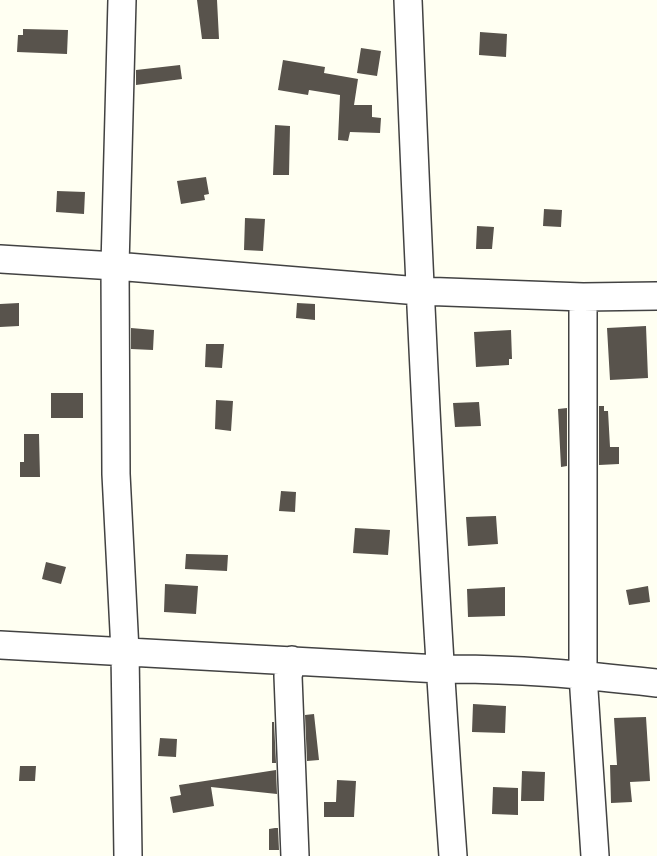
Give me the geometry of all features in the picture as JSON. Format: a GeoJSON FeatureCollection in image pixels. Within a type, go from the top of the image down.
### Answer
{"type":"FeatureCollection","features":[{"type":"Feature","properties":{"kind":"street"},"geometry":{"type":"LineString","coordinates":[[122,0],[115,266],[116,474],[125,651],[128,856]]}},
{"type":"Feature","properties":{"kind":"street"},"geometry":{"type":"LineString","coordinates":[[408,0],[419,291],[453,856]]}},
{"type":"Feature","properties":{"kind":"street"},"geometry":{"type":"LineString","coordinates":[[0,259],[419,291],[583,297],[657,296]]}},
{"type":"Feature","properties":{"kind":"street"},"geometry":{"type":"LineString","coordinates":[[583,297],[583,675],[595,856]]}},
{"type":"Feature","properties":{"kind":"street"},"geometry":{"type":"LineString","coordinates":[[0,645],[440,669],[495,669],[657,683]]}},
{"type":"Feature","properties":{"kind":"street"},"geometry":{"type":"LineString","coordinates":[[292,660],[288,676],[295,856]]}},
{"type":"Feature","properties":{"kind":"building"},"geometry":{"type":"Polygon","coordinates":[[[197,0],[217,0],[219,39],[202,39],[197,0]]]}},
{"type":"Feature","properties":{"kind":"building"},"geometry":{"type":"Polygon","coordinates":[[[23,29],[68,30],[67,54],[17,52],[18,35],[23,35],[23,29]]]}},
{"type":"Feature","properties":{"kind":"building"},"geometry":{"type":"Polygon","coordinates":[[[480,32],[507,34],[506,57],[479,55],[480,32]]]}},
{"type":"Feature","properties":{"kind":"building"},"geometry":{"type":"Polygon","coordinates":[[[361,48],[381,51],[377,76],[357,73],[361,48]]]}},
{"type":"Feature","properties":{"kind":"building"},"geometry":{"type":"Polygon","coordinates":[[[283,60],[325,67],[324,73],[358,79],[354,105],[372,105],[372,117],[381,118],[380,133],[350,132],[348,141],[338,140],[340,95],[309,90],[308,95],[278,90],[283,60]]]}},
{"type":"Feature","properties":{"kind":"building"},"geometry":{"type":"Polygon","coordinates":[[[180,65],[182,79],[136,85],[136,70],[180,65]]]}},
{"type":"Feature","properties":{"kind":"building"},"geometry":{"type":"Polygon","coordinates":[[[275,125],[290,126],[289,175],[273,175],[275,125]]]}},
{"type":"Feature","properties":{"kind":"building"},"geometry":{"type":"Polygon","coordinates":[[[206,177],[209,194],[204,195],[205,200],[181,204],[177,181],[206,177]]]}},
{"type":"Feature","properties":{"kind":"building"},"geometry":{"type":"Polygon","coordinates":[[[57,191],[85,192],[84,214],[56,212],[57,191]]]}},
{"type":"Feature","properties":{"kind":"building"},"geometry":{"type":"Polygon","coordinates":[[[544,209],[562,210],[561,227],[543,226],[544,209]]]}},
{"type":"Feature","properties":{"kind":"building"},"geometry":{"type":"Polygon","coordinates":[[[245,218],[265,219],[263,251],[244,250],[245,218]]]}},
{"type":"Feature","properties":{"kind":"building"},"geometry":{"type":"Polygon","coordinates":[[[477,226],[494,227],[492,249],[476,249],[477,226]]]}},
{"type":"Feature","properties":{"kind":"building"},"geometry":{"type":"Polygon","coordinates":[[[19,303],[19,326],[0,327],[0,304],[19,303]]]}},
{"type":"Feature","properties":{"kind":"building"},"geometry":{"type":"Polygon","coordinates":[[[297,303],[315,304],[315,320],[296,318],[297,303]]]}},
{"type":"Feature","properties":{"kind":"building"},"geometry":{"type":"Polygon","coordinates":[[[646,326],[648,378],[610,380],[607,328],[646,326]]]}},
{"type":"Feature","properties":{"kind":"building"},"geometry":{"type":"Polygon","coordinates":[[[131,328],[154,330],[153,350],[131,349],[131,328]]]}},
{"type":"Feature","properties":{"kind":"building"},"geometry":{"type":"Polygon","coordinates":[[[511,330],[512,359],[509,359],[509,365],[476,367],[474,332],[511,330]]]}},
{"type":"Feature","properties":{"kind":"building"},"geometry":{"type":"Polygon","coordinates":[[[206,344],[224,344],[222,368],[205,367],[206,344]]]}},
{"type":"Feature","properties":{"kind":"building"},"geometry":{"type":"Polygon","coordinates":[[[51,393],[83,393],[83,418],[51,418],[51,393]]]}},
{"type":"Feature","properties":{"kind":"building"},"geometry":{"type":"Polygon","coordinates":[[[216,400],[233,401],[231,431],[215,429],[216,400]]]}},
{"type":"Feature","properties":{"kind":"building"},"geometry":{"type":"Polygon","coordinates":[[[479,402],[481,426],[455,427],[453,403],[479,402]]]}},
{"type":"Feature","properties":{"kind":"building"},"geometry":{"type":"Polygon","coordinates":[[[599,406],[604,406],[604,411],[608,411],[610,447],[619,447],[619,464],[599,465],[599,406]]]}},
{"type":"Feature","properties":{"kind":"building"},"geometry":{"type":"Polygon","coordinates":[[[567,408],[567,466],[561,467],[558,409],[567,408]]]}},
{"type":"Feature","properties":{"kind":"building"},"geometry":{"type":"Polygon","coordinates":[[[24,434],[39,434],[40,477],[20,477],[20,462],[24,462],[24,434]]]}},
{"type":"Feature","properties":{"kind":"building"},"geometry":{"type":"Polygon","coordinates":[[[281,491],[296,492],[295,512],[279,511],[281,491]]]}},
{"type":"Feature","properties":{"kind":"building"},"geometry":{"type":"Polygon","coordinates":[[[496,516],[498,544],[468,546],[466,517],[496,516]]]}},
{"type":"Feature","properties":{"kind":"building"},"geometry":{"type":"Polygon","coordinates":[[[355,528],[390,530],[388,555],[353,553],[355,528]]]}},
{"type":"Feature","properties":{"kind":"building"},"geometry":{"type":"Polygon","coordinates":[[[186,554],[228,555],[227,571],[185,569],[186,554]]]}},
{"type":"Feature","properties":{"kind":"building"},"geometry":{"type":"Polygon","coordinates":[[[46,562],[66,567],[61,584],[42,579],[46,562]]]}},
{"type":"Feature","properties":{"kind":"building"},"geometry":{"type":"Polygon","coordinates":[[[165,584],[198,586],[196,614],[164,612],[165,584]]]}},
{"type":"Feature","properties":{"kind":"building"},"geometry":{"type":"Polygon","coordinates":[[[648,586],[650,602],[629,605],[626,590],[648,586]]]}},
{"type":"Feature","properties":{"kind":"building"},"geometry":{"type":"Polygon","coordinates":[[[505,587],[505,616],[468,617],[467,589],[505,587]]]}},
{"type":"Feature","properties":{"kind":"building"},"geometry":{"type":"Polygon","coordinates":[[[473,704],[506,706],[505,733],[472,732],[473,704]]]}},
{"type":"Feature","properties":{"kind":"building"},"geometry":{"type":"Polygon","coordinates":[[[314,714],[319,760],[307,761],[305,715],[314,714]]]}},
{"type":"Feature","properties":{"kind":"building"},"geometry":{"type":"Polygon","coordinates":[[[646,717],[650,781],[630,782],[632,802],[611,803],[610,765],[617,765],[614,718],[646,717]]]}},
{"type":"Feature","properties":{"kind":"building"},"geometry":{"type":"Polygon","coordinates":[[[272,722],[274,722],[276,763],[272,763],[272,722]]]}},
{"type":"Feature","properties":{"kind":"building"},"geometry":{"type":"Polygon","coordinates":[[[160,738],[177,739],[176,757],[158,756],[160,738]]]}},
{"type":"Feature","properties":{"kind":"building"},"geometry":{"type":"Polygon","coordinates":[[[20,766],[36,766],[35,781],[19,781],[20,766]]]}},
{"type":"Feature","properties":{"kind":"building"},"geometry":{"type":"Polygon","coordinates":[[[276,770],[277,794],[211,787],[214,806],[173,813],[170,797],[181,795],[179,785],[276,770]]]}},
{"type":"Feature","properties":{"kind":"building"},"geometry":{"type":"Polygon","coordinates":[[[522,771],[545,772],[544,801],[521,801],[522,771]]]}},
{"type":"Feature","properties":{"kind":"building"},"geometry":{"type":"Polygon","coordinates":[[[337,780],[356,781],[354,817],[324,817],[324,802],[336,802],[337,780]]]}},
{"type":"Feature","properties":{"kind":"building"},"geometry":{"type":"Polygon","coordinates":[[[493,787],[518,788],[518,815],[492,814],[493,787]]]}},
{"type":"Feature","properties":{"kind":"building"},"geometry":{"type":"Polygon","coordinates":[[[278,828],[279,850],[269,850],[269,829],[278,828]]]}}]}
